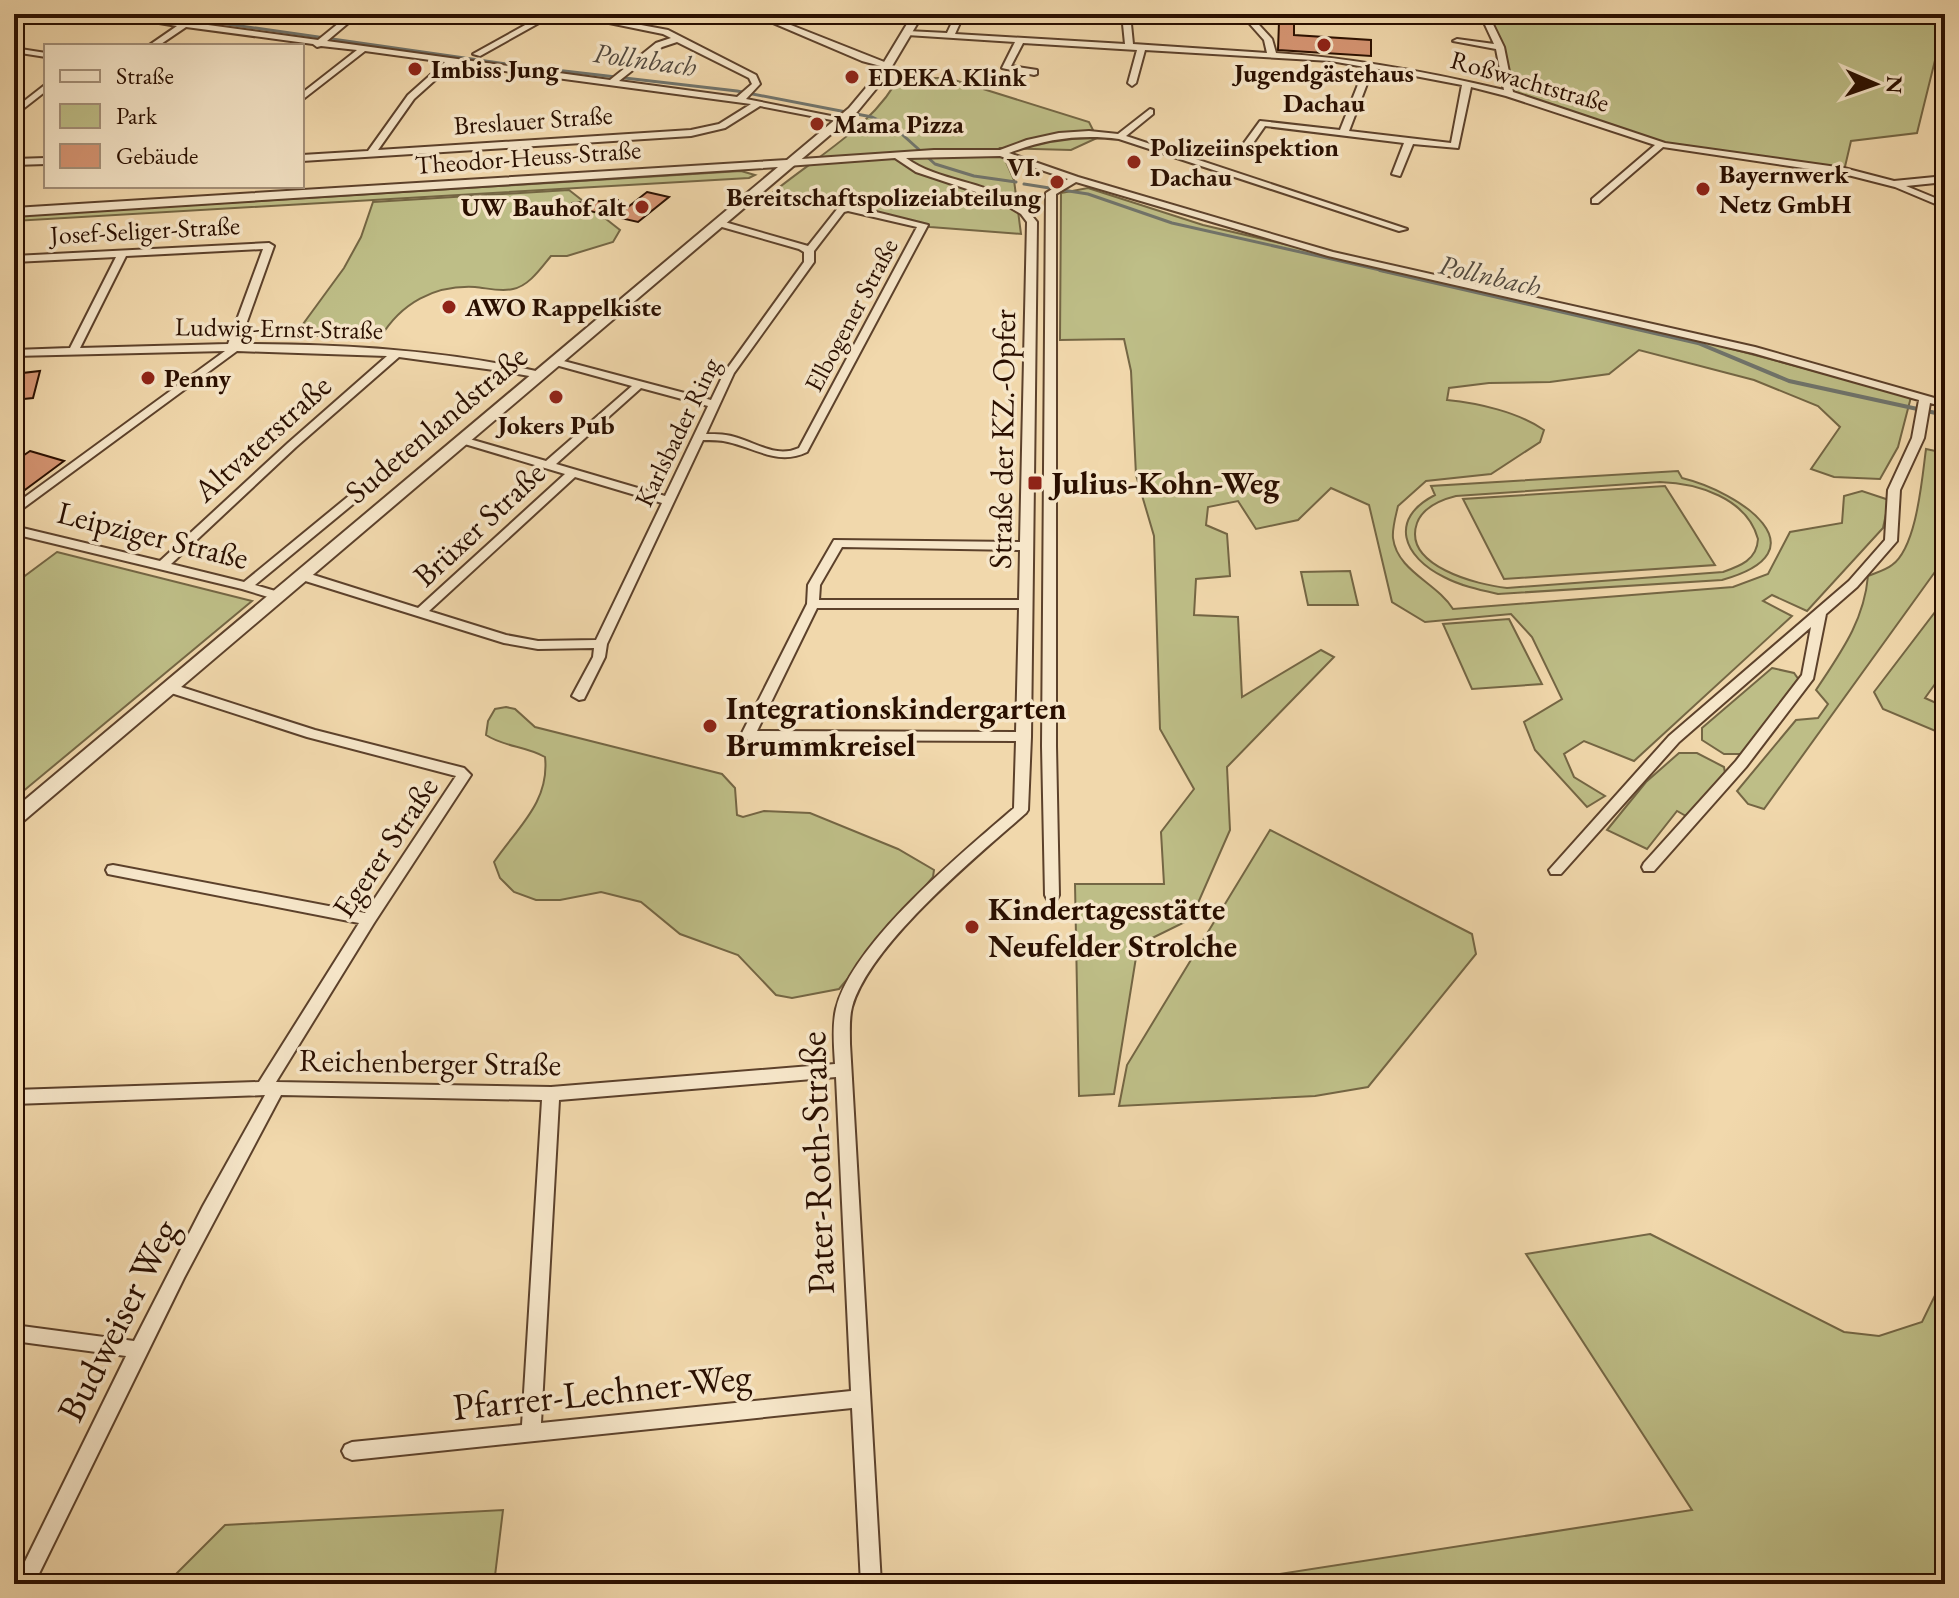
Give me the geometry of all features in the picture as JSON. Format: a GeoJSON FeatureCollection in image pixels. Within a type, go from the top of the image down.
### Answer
{"type":"FeatureCollection","features":[{"type":"Feature","properties":{"kind":"street"},"geometry":{"type":"LineString","coordinates":[[109,14],[273,39],[322,41],[361,51],[745,95],[759,103],[847,115]]}},
{"type":"Feature","properties":{"kind":"street"},"geometry":{"type":"LineString","coordinates":[[322,41],[355,14]]}},
{"type":"Feature","properties":{"kind":"street"},"geometry":{"type":"LineString","coordinates":[[477,54],[551,14]]}},
{"type":"Feature","properties":{"kind":"street"},"geometry":{"type":"LineString","coordinates":[[569,14],[665,32],[757,80],[745,95]]}},
{"type":"Feature","properties":{"kind":"street"},"geometry":{"type":"LineString","coordinates":[[756,14],[865,59],[888,65]]}},
{"type":"Feature","properties":{"kind":"street","name":"Sudetenlandstraße"},"geometry":{"type":"LineString","coordinates":[[14,819],[847,115],[888,65],[918,14]]}},
{"type":"Feature","properties":{"kind":"street"},"geometry":{"type":"LineString","coordinates":[[950,36],[960,14]]}},
{"type":"Feature","properties":{"kind":"street"},"geometry":{"type":"LineString","coordinates":[[1126,14],[1129,47]]}},
{"type":"Feature","properties":{"kind":"street"},"geometry":{"type":"LineString","coordinates":[[1245,14],[1268,39],[1272,55]]}},
{"type":"Feature","properties":{"kind":"street"},"geometry":{"type":"LineString","coordinates":[[1403,14],[1417,14]]}},
{"type":"Feature","properties":{"kind":"street"},"geometry":{"type":"LineString","coordinates":[[1484,14],[1500,47],[1509,94]]}},
{"type":"Feature","properties":{"kind":"street"},"geometry":{"type":"LineString","coordinates":[[156,44],[184,25]]}},
{"type":"Feature","properties":{"kind":"street","name":"Roßwachtstraße"},"geometry":{"type":"LineString","coordinates":[[907,33],[1272,55],[1370,65],[1509,94],[1661,144],[1844,171],[1894,184],[1945,205]]}},
{"type":"Feature","properties":{"kind":"street"},"geometry":{"type":"LineString","coordinates":[[265,44],[273,39]]}},
{"type":"Feature","properties":{"kind":"street"},"geometry":{"type":"LineString","coordinates":[[617,79],[659,45],[677,39]]}},
{"type":"Feature","properties":{"kind":"street"},"geometry":{"type":"LineString","coordinates":[[1020,40],[1006,68],[1034,72]]}},
{"type":"Feature","properties":{"kind":"street"},"geometry":{"type":"LineString","coordinates":[[1457,41],[1500,47]]}},
{"type":"Feature","properties":{"kind":"street"},"geometry":{"type":"LineString","coordinates":[[1132,83],[1141,49]]}},
{"type":"Feature","properties":{"kind":"street"},"geometry":{"type":"LineString","coordinates":[[14,50],[44,55]]}},
{"type":"Feature","properties":{"kind":"street"},"geometry":{"type":"LineString","coordinates":[[304,95],[361,51]]}},
{"type":"Feature","properties":{"kind":"street"},"geometry":{"type":"LineString","coordinates":[[370,155],[411,97],[450,62]]}},
{"type":"Feature","properties":{"kind":"street"},"geometry":{"type":"LineString","coordinates":[[1343,134],[1370,65]]}},
{"type":"Feature","properties":{"kind":"street"},"geometry":{"type":"LineString","coordinates":[[1241,154],[1263,123],[1455,146],[1467,84]]}},
{"type":"Feature","properties":{"kind":"street"},"geometry":{"type":"LineString","coordinates":[[16,109],[44,88]]}},
{"type":"Feature","properties":{"kind":"street","name":"Breslauer Straße"},"geometry":{"type":"LineString","coordinates":[[304,158],[710,131],[759,103]]}},
{"type":"Feature","properties":{"kind":"street"},"geometry":{"type":"LineString","coordinates":[[1120,137],[1150,112]]}},
{"type":"Feature","properties":{"kind":"street"},"geometry":{"type":"LineString","coordinates":[[1001,153],[1027,142],[1070,133],[1089,132],[1120,137],[1402,229]]}},
{"type":"Feature","properties":{"kind":"street"},"geometry":{"type":"LineString","coordinates":[[1397,174],[1409,142]]}},
{"type":"Feature","properties":{"kind":"street"},"geometry":{"type":"LineString","coordinates":[[1595,201],[1661,144]]}},
{"type":"Feature","properties":{"kind":"street","name":"Theodor-Heuss-Straße"},"geometry":{"type":"LineString","coordinates":[[14,212],[917,154],[1001,153],[1075,179],[1331,254],[1755,350],[1924,405],[1945,404]]}},
{"type":"Feature","properties":{"kind":"street","name":"Straße der KZ.-Opfer"},"geometry":{"type":"LineString","coordinates":[[898,156],[917,169],[973,186],[1027,211],[1032,222],[1021,810]]}},
{"type":"Feature","properties":{"kind":"street"},"geometry":{"type":"LineString","coordinates":[[14,162],[44,161]]}},
{"type":"Feature","properties":{"kind":"street"},"geometry":{"type":"LineString","coordinates":[[1052,895],[1049,746],[1051,193],[1075,179]]}},
{"type":"Feature","properties":{"kind":"street","name":"Roßwachtstraße"},"geometry":{"type":"LineString","coordinates":[[1894,184],[1945,179]]}},
{"type":"Feature","properties":{"kind":"street","name":"Elbogener Straße"},"geometry":{"type":"LineString","coordinates":[[700,437],[730,439],[781,456],[796,455],[803,450],[923,225],[848,208],[841,210],[809,251]]}},
{"type":"Feature","properties":{"kind":"street"},"geometry":{"type":"LineString","coordinates":[[718,223],[809,251]]}},
{"type":"Feature","properties":{"kind":"street","name":"Josef-Seliger-Straße"},"geometry":{"type":"LineString","coordinates":[[14,259],[269,246],[236,333],[235,345]]}},
{"type":"Feature","properties":{"kind":"street","name":"Karlsbader Ring"},"geometry":{"type":"LineString","coordinates":[[579,696],[729,373],[809,262],[809,251]]}},
{"type":"Feature","properties":{"kind":"street"},"geometry":{"type":"LineString","coordinates":[[73,352],[123,252]]}},
{"type":"Feature","properties":{"kind":"street"},"geometry":{"type":"LineString","coordinates":[[14,511],[224,359],[235,345]]}},
{"type":"Feature","properties":{"kind":"street","name":"Ludwig-Ernst-Straße"},"geometry":{"type":"LineString","coordinates":[[14,353],[235,345],[398,352],[541,375]]}},
{"type":"Feature","properties":{"kind":"street","name":"Altvaterstraße"},"geometry":{"type":"LineString","coordinates":[[163,565],[398,352]]}},
{"type":"Feature","properties":{"kind":"street"},"geometry":{"type":"LineString","coordinates":[[556,362],[715,405]]}},
{"type":"Feature","properties":{"kind":"street","name":"Sudetenlandstraße"},"geometry":{"type":"LineString","coordinates":[[246,586],[511,368]]}},
{"type":"Feature","properties":{"kind":"street"},"geometry":{"type":"LineString","coordinates":[[548,465],[640,384]]}},
{"type":"Feature","properties":{"kind":"street"},"geometry":{"type":"LineString","coordinates":[[1556,870],[1674,739],[1853,584],[1891,541],[1894,490],[1918,438],[1924,405]]}},
{"type":"Feature","properties":{"kind":"street"},"geometry":{"type":"LineString","coordinates":[[462,440],[669,501]]}},
{"type":"Feature","properties":{"kind":"street","name":"Brüxer Straße"},"geometry":{"type":"LineString","coordinates":[[420,613],[573,473]]}},
{"type":"Feature","properties":{"kind":"street","name":"Leipziger Straße"},"geometry":{"type":"LineString","coordinates":[[14,530],[278,596]]}},
{"type":"Feature","properties":{"kind":"street"},"geometry":{"type":"LineString","coordinates":[[1024,737],[748,735],[813,604],[814,585],[838,543],[1027,546]]}},
{"type":"Feature","properties":{"kind":"street"},"geometry":{"type":"LineString","coordinates":[[303,576],[521,643],[601,644]]}},
{"type":"Feature","properties":{"kind":"street"},"geometry":{"type":"LineString","coordinates":[[813,604],[1025,604]]}},
{"type":"Feature","properties":{"kind":"street"},"geometry":{"type":"LineString","coordinates":[[1649,867],[1741,764],[1808,676],[1820,612]]}},
{"type":"Feature","properties":{"kind":"street","name":"Egerer Straße"},"geometry":{"type":"LineString","coordinates":[[170,688],[312,734],[459,771],[464,775],[463,781],[369,919],[270,1088]]}},
{"type":"Feature","properties":{"kind":"street","name":"Pater-Roth-Straße"},"geometry":{"type":"LineString","coordinates":[[871,1584],[844,1070],[844,1007],[858,974],[958,865],[1021,810]]}},
{"type":"Feature","properties":{"kind":"street"},"geometry":{"type":"LineString","coordinates":[[113,870],[369,919]]}},
{"type":"Feature","properties":{"kind":"street","name":"Reichenberger Straße"},"geometry":{"type":"LineString","coordinates":[[14,1097],[270,1088],[551,1094],[844,1070]]}},
{"type":"Feature","properties":{"kind":"street","name":"Budweiser Weg"},"geometry":{"type":"LineString","coordinates":[[24,1584],[270,1088]]}},
{"type":"Feature","properties":{"kind":"street"},"geometry":{"type":"LineString","coordinates":[[531,1431],[551,1094]]}},
{"type":"Feature","properties":{"kind":"street"},"geometry":{"type":"LineString","coordinates":[[14,1333],[139,1350]]}},
{"type":"Feature","properties":{"kind":"street","name":"Pfarrer-Lechner-Weg"},"geometry":{"type":"LineString","coordinates":[[352,1451],[860,1399]]}},
{"type":"Feature","properties":{"kind":"green space"},"geometry":{"type":"Polygon","coordinates":[[[1484,14],[1945,14],[1945,20],[1917,133],[1851,141],[1844,171],[1664,145],[1509,94],[1500,47],[1484,14]]]}},
{"type":"Feature","properties":{"kind":"green space"},"geometry":{"type":"Polygon","coordinates":[[[902,71],[926,78],[948,78],[1089,122],[1097,138],[1071,150],[1000,148],[1014,180],[1021,234],[930,227],[771,194],[861,124],[891,90],[902,71]]]}},
{"type":"Feature","properties":{"kind":"green space"},"geometry":{"type":"Polygon","coordinates":[[[741,171],[755,175],[749,178],[14,221],[14,216],[741,171]]]}},
{"type":"Feature","properties":{"kind":"green space"},"geometry":{"type":"Polygon","coordinates":[[[1088,188],[1203,225],[1721,346],[1911,397],[1898,447],[1880,479],[1834,477],[1811,469],[1840,427],[1818,406],[1754,380],[1639,350],[1609,374],[1550,382],[1489,383],[1449,388],[1447,400],[1497,409],[1544,430],[1540,442],[1491,474],[1426,481],[1398,506],[1393,534],[1396,549],[1410,568],[1453,609],[1733,587],[1768,574],[1790,532],[1842,523],[1844,496],[1862,491],[1889,500],[1883,528],[1807,611],[1772,595],[1763,601],[1792,616],[1634,761],[1584,741],[1564,754],[1574,777],[1605,796],[1587,807],[1535,750],[1524,722],[1562,699],[1532,637],[1511,614],[1425,622],[1392,602],[1369,505],[1331,488],[1298,520],[1256,529],[1238,501],[1208,507],[1206,525],[1227,534],[1230,576],[1196,579],[1194,615],[1238,617],[1242,697],[1321,650],[1334,657],[1227,767],[1230,830],[1191,919],[1138,945],[1114,1094],[1079,1096],[1075,884],[1164,884],[1161,832],[1194,789],[1160,729],[1154,536],[1136,475],[1131,371],[1124,339],[1060,340],[1061,193],[1088,188]]]}},
{"type":"Feature","properties":{"kind":"green space"},"geometry":{"type":"Polygon","coordinates":[[[569,190],[620,230],[613,242],[567,256],[551,256],[529,280],[513,289],[460,287],[432,293],[408,306],[380,338],[295,335],[344,268],[361,237],[373,202],[569,190]]]}},
{"type":"Feature","properties":{"kind":"green space"},"geometry":{"type":"Polygon","coordinates":[[[1926,449],[1945,453],[1945,558],[1764,809],[1748,804],[1737,791],[1796,720],[1818,718],[1828,704],[1816,690],[1856,622],[1868,576],[1892,565],[1907,543],[1917,511],[1926,449]]]}},
{"type":"Feature","properties":{"kind":"green space"},"geometry":{"type":"Polygon","coordinates":[[[1678,471],[1682,478],[1705,485],[1748,509],[1763,523],[1770,539],[1768,554],[1753,568],[1722,580],[1498,594],[1444,577],[1430,569],[1411,549],[1406,538],[1406,526],[1420,505],[1435,495],[1431,486],[1678,471]],[[1674,483],[1456,496],[1438,502],[1423,513],[1417,523],[1415,538],[1431,562],[1479,583],[1507,588],[1723,572],[1751,557],[1758,539],[1743,513],[1719,496],[1674,483]]]}},
{"type":"Feature","properties":{"kind":"green space"},"geometry":{"type":"Polygon","coordinates":[[[1665,486],[1715,565],[1504,579],[1463,499],[1665,486]]]}},
{"type":"Feature","properties":{"kind":"green space"},"geometry":{"type":"Polygon","coordinates":[[[57,552],[252,601],[15,798],[14,584],[57,552]]]}},
{"type":"Feature","properties":{"kind":"green space"},"geometry":{"type":"Polygon","coordinates":[[[1350,571],[1358,605],[1308,605],[1301,572],[1350,571]]]}},
{"type":"Feature","properties":{"kind":"green space"},"geometry":{"type":"Polygon","coordinates":[[[1945,599],[1945,670],[1925,698],[1945,707],[1945,735],[1883,709],[1874,692],[1945,599]]]}},
{"type":"Feature","properties":{"kind":"green space"},"geometry":{"type":"Polygon","coordinates":[[[1509,619],[1542,684],[1472,689],[1443,624],[1509,619]]]}},
{"type":"Feature","properties":{"kind":"green space"},"geometry":{"type":"Polygon","coordinates":[[[1772,668],[1794,673],[1799,680],[1741,754],[1724,754],[1702,740],[1702,728],[1772,668]]]}},
{"type":"Feature","properties":{"kind":"green space"},"geometry":{"type":"Polygon","coordinates":[[[495,709],[515,709],[535,727],[722,774],[735,788],[737,815],[743,817],[764,811],[810,813],[898,849],[934,870],[933,877],[839,989],[792,998],[776,995],[738,955],[680,934],[641,902],[601,892],[560,900],[536,900],[514,892],[500,878],[494,862],[537,801],[545,773],[545,757],[486,735],[488,721],[495,709]]]}},
{"type":"Feature","properties":{"kind":"green space"},"geometry":{"type":"Polygon","coordinates":[[[1679,753],[1697,753],[1724,767],[1725,773],[1686,816],[1677,811],[1647,849],[1607,830],[1646,782],[1679,753]]]}},
{"type":"Feature","properties":{"kind":"green space"},"geometry":{"type":"Polygon","coordinates":[[[1270,830],[1472,934],[1476,954],[1368,1087],[1315,1096],[1119,1106],[1127,1065],[1270,830]]]}},
{"type":"Feature","properties":{"kind":"green space"},"geometry":{"type":"Polygon","coordinates":[[[1650,1234],[1844,1332],[1879,1336],[1922,1322],[1945,1275],[1945,1584],[1216,1584],[1692,1510],[1526,1254],[1650,1234]]]}},
{"type":"Feature","properties":{"kind":"green space"},"geometry":{"type":"Polygon","coordinates":[[[503,1510],[494,1584],[166,1584],[225,1525],[503,1510]]]}},
{"type":"Feature","properties":{"kind":"building"},"geometry":{"type":"Polygon","coordinates":[[[1279,22],[1294,23],[1294,35],[1371,40],[1371,56],[1278,50],[1279,22]]]}},
{"type":"Feature","properties":{"kind":"building"},"geometry":{"type":"Polygon","coordinates":[[[647,192],[669,197],[638,222],[572,207],[572,203],[618,200],[618,215],[647,192]]]}},
{"type":"Feature","properties":{"kind":"building"},"geometry":{"type":"Polygon","coordinates":[[[40,371],[33,398],[14,400],[14,374],[40,371]]]}},
{"type":"Feature","properties":{"kind":"building"},"geometry":{"type":"Polygon","coordinates":[[[30,451],[64,461],[14,498],[14,462],[30,451]]]}},
{"type":"Feature","properties":{"kind":"waterway","name":"Pollnbach"},"geometry":{"type":"LineString","coordinates":[[157,14],[521,66],[737,91],[872,117],[895,128],[935,164],[974,176],[1016,182]]}},
{"type":"Feature","properties":{"kind":"waterway","name":"Pollnbach"},"geometry":{"type":"LineString","coordinates":[[1024,184],[1088,194],[1172,223],[1389,272]]}},
{"type":"Feature","properties":{"kind":"waterway","name":"Pollnbach"},"geometry":{"type":"LineString","coordinates":[[1380,270],[1698,343],[1789,381],[1945,415]]}},
{"type":"Feature","properties":{"kind":"place","name":"Jugendgästehaus Dachau"},"geometry":{"type":"Point","coordinates":[1324,45]}},
{"type":"Feature","properties":{"kind":"place","name":"Imbiss Jung"},"geometry":{"type":"Point","coordinates":[415,69]}},
{"type":"Feature","properties":{"kind":"place","name":"EDEKA Klink"},"geometry":{"type":"Point","coordinates":[852,77]}},
{"type":"Feature","properties":{"kind":"place","name":"Mama Pizza"},"geometry":{"type":"Point","coordinates":[817,124]}},
{"type":"Feature","properties":{"kind":"place","name":"Polizeiinspektion Dachau"},"geometry":{"type":"Point","coordinates":[1134,162]}},
{"type":"Feature","properties":{"kind":"place","name":"VI. Bereitschaftspolizeiabteilung"},"geometry":{"type":"Point","coordinates":[1057,182]}},
{"type":"Feature","properties":{"kind":"place","name":"Bayernwerk Netz GmbH"},"geometry":{"type":"Point","coordinates":[1703,189]}},
{"type":"Feature","properties":{"kind":"place","name":"UW Bauhof alt"},"geometry":{"type":"Point","coordinates":[642,207]}},
{"type":"Feature","properties":{"kind":"place","name":"AWO Rappelkiste"},"geometry":{"type":"Point","coordinates":[449,307]}},
{"type":"Feature","properties":{"kind":"place","name":"Penny"},"geometry":{"type":"Point","coordinates":[148,378]}},
{"type":"Feature","properties":{"kind":"place","name":"Jokers Pub"},"geometry":{"type":"Point","coordinates":[556,397]}},
{"type":"Feature","properties":{"kind":"place","name":"Julius-Kohn-Weg"},"geometry":{"type":"Point","coordinates":[1035,483]}},
{"type":"Feature","properties":{"kind":"place","name":"Integrationskindergarten Brummkreisel"},"geometry":{"type":"Point","coordinates":[710,726]}},
{"type":"Feature","properties":{"kind":"place","name":"Kindertagesstätte Neufelder Strolche"},"geometry":{"type":"Point","coordinates":[972,927]}}]}
